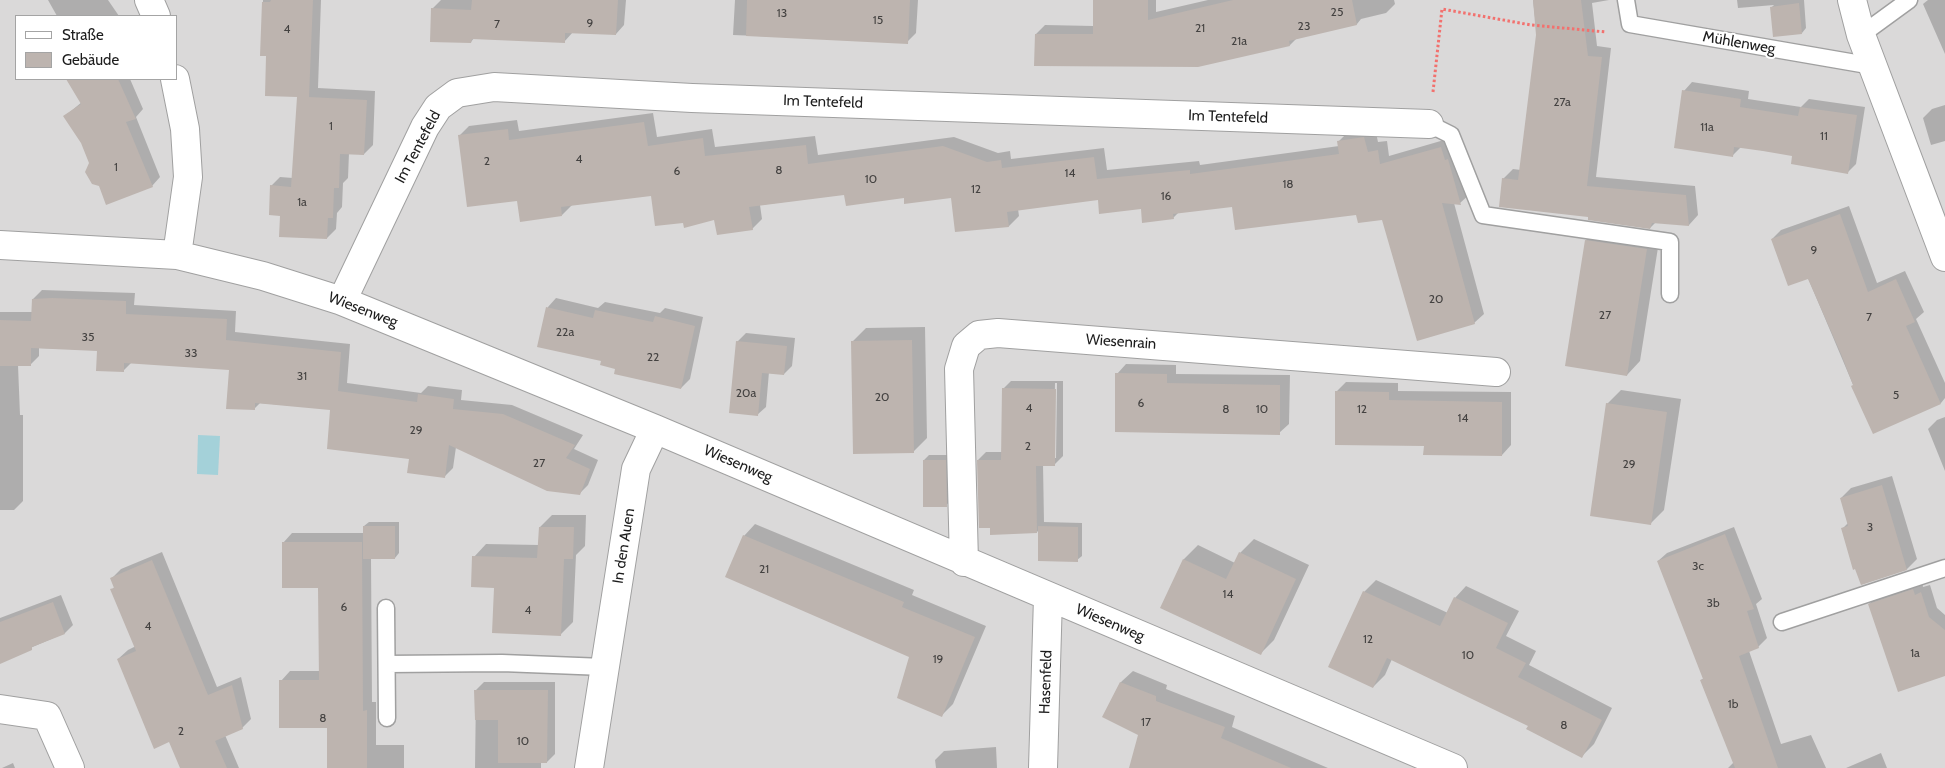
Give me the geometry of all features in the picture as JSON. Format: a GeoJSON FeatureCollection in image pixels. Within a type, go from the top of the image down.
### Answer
{"type":"FeatureCollection","features":[{"type":"Feature","properties":{"kind":"street"},"geometry":{"type":"LineString","coordinates":[[149,0],[156,15]]}},
{"type":"Feature","properties":{"kind":"street"},"geometry":{"type":"LineString","coordinates":[[1852,0],[1861,35],[1945,257]]}},
{"type":"Feature","properties":{"kind":"street"},"geometry":{"type":"LineString","coordinates":[[175,80],[185,129],[188,177],[177,255]]}},
{"type":"Feature","properties":{"kind":"street","name":"Im Tentefeld"},"geometry":{"type":"LineString","coordinates":[[342,301],[426,127],[438,107],[457,93],[494,87],[692,98],[1429,124]]}},
{"type":"Feature","properties":{"kind":"street","name":"Wiesenweg"},"geometry":{"type":"LineString","coordinates":[[0,245],[177,255],[263,276],[342,301],[655,429],[1452,768]]}},
{"type":"Feature","properties":{"kind":"street","name":"Wiesenrain"},"geometry":{"type":"LineString","coordinates":[[964,562],[959,369],[966,346],[979,335],[998,333],[1496,372]]}},
{"type":"Feature","properties":{"kind":"street","name":"In den Auen"},"geometry":{"type":"LineString","coordinates":[[589,768],[636,469],[655,429]]}},
{"type":"Feature","properties":{"kind":"street","name":"Hasenfeld"},"geometry":{"type":"LineString","coordinates":[[1043,768],[1048,597]]}},
{"type":"Feature","properties":{"kind":"street"},"geometry":{"type":"LineString","coordinates":[[0,710],[47,716],[70,768]]}},
{"type":"Feature","properties":{"kind":"lane"},"geometry":{"type":"LineString","coordinates":[[1626,0],[1630,24]]}},
{"type":"Feature","properties":{"kind":"lane"},"geometry":{"type":"LineString","coordinates":[[1861,35],[1909,0]]}},
{"type":"Feature","properties":{"kind":"lane","name":"Mühlenweg"},"geometry":{"type":"LineString","coordinates":[[1630,24],[1873,66]]}},
{"type":"Feature","properties":{"kind":"lane"},"geometry":{"type":"LineString","coordinates":[[1429,124],[1451,135],[1483,215],[1670,242],[1670,294]]}},
{"type":"Feature","properties":{"kind":"lane"},"geometry":{"type":"LineString","coordinates":[[1782,622],[1945,568]]}},
{"type":"Feature","properties":{"kind":"lane"},"geometry":{"type":"LineString","coordinates":[[386,608],[388,718]]}},
{"type":"Feature","properties":{"kind":"lane"},"geometry":{"type":"LineString","coordinates":[[387,664],[502,663],[604,667]]}},
{"type":"Feature","properties":{"kind":"path"},"geometry":{"type":"LineString","coordinates":[[1429,124],[1442,9],[1531,25],[1609,32],[1630,24]]}},
{"type":"Feature","properties":{"kind":"shaded area"},"geometry":{"type":"Polygon","coordinates":[[[0,0],[1945,0],[1945,768],[0,768],[0,0]]]}},
{"type":"Feature","properties":{"kind":"water"},"geometry":{"type":"Polygon","coordinates":[[[198,435],[220,436],[218,475],[197,474],[198,435]]]}},
{"type":"Feature","properties":{"kind":"building"},"geometry":{"type":"Polygon","coordinates":[[[271,0],[313,0],[309,97],[367,100],[364,155],[340,154],[339,188],[334,188],[333,218],[328,218],[327,239],[279,237],[280,216],[269,215],[270,185],[291,187],[297,97],[265,96],[266,56],[260,56],[262,2],[270,2],[271,0]]]}},
{"type":"Feature","properties":{"kind":"building"},"geometry":{"type":"Polygon","coordinates":[[[472,0],[618,0],[616,35],[565,33],[565,43],[472,39],[471,43],[430,42],[431,8],[471,10],[472,0]]]}},
{"type":"Feature","properties":{"kind":"building"},"geometry":{"type":"Polygon","coordinates":[[[747,0],[910,0],[908,44],[746,36],[747,0]]]}},
{"type":"Feature","properties":{"kind":"building"},"geometry":{"type":"Polygon","coordinates":[[[1093,0],[1148,0],[1148,20],[1233,0],[1352,0],[1357,25],[1289,41],[1290,46],[1198,67],[1034,66],[1035,34],[1093,34],[1093,0]]]}},
{"type":"Feature","properties":{"kind":"building"},"geometry":{"type":"Polygon","coordinates":[[[1533,0],[1581,0],[1588,56],[1602,57],[1587,186],[1686,195],[1689,226],[1652,223],[1650,229],[1588,220],[1588,217],[1499,207],[1502,178],[1518,180],[1536,35],[1533,0]]]}},
{"type":"Feature","properties":{"kind":"building"},"geometry":{"type":"Polygon","coordinates":[[[1799,3],[1802,34],[1773,37],[1770,7],[1799,3]]]}},
{"type":"Feature","properties":{"kind":"building"},"geometry":{"type":"Polygon","coordinates":[[[67,80],[118,80],[136,119],[126,122],[153,187],[106,205],[99,186],[92,184],[85,172],[89,163],[81,143],[63,116],[81,104],[67,80]]]}},
{"type":"Feature","properties":{"kind":"building"},"geometry":{"type":"Polygon","coordinates":[[[1682,90],[1741,99],[1740,107],[1798,116],[1800,107],[1857,115],[1848,174],[1791,164],[1792,156],[1763,151],[1734,147],[1733,157],[1674,148],[1682,90]]]}},
{"type":"Feature","properties":{"kind":"building"},"geometry":{"type":"Polygon","coordinates":[[[644,122],[648,146],[703,138],[705,156],[806,145],[808,164],[943,146],[987,162],[1001,160],[1002,168],[1094,157],[1097,179],[1190,170],[1190,174],[1339,154],[1337,141],[1364,137],[1368,152],[1378,150],[1380,164],[1441,147],[1445,160],[1448,159],[1461,205],[1442,203],[1475,324],[1417,341],[1382,220],[1358,223],[1356,215],[1235,230],[1232,207],[1173,214],[1174,219],[1142,223],[1141,209],[1099,214],[1098,200],[1007,212],[1009,227],[955,232],[951,198],[904,204],[904,198],[846,206],[844,195],[749,207],[753,230],[717,235],[714,220],[684,228],[683,223],[655,226],[651,196],[561,207],[562,216],[520,222],[517,201],[467,207],[458,135],[508,129],[509,140],[644,122]]]}},
{"type":"Feature","properties":{"kind":"building"},"geometry":{"type":"Polygon","coordinates":[[[1840,214],[1868,292],[1896,279],[1915,322],[1906,326],[1941,404],[1873,434],[1851,386],[1853,385],[1841,354],[1808,279],[1788,286],[1771,239],[1840,214]]]}},
{"type":"Feature","properties":{"kind":"building"},"geometry":{"type":"Polygon","coordinates":[[[1585,240],[1647,249],[1627,376],[1565,366],[1585,240]]]}},
{"type":"Feature","properties":{"kind":"building"},"geometry":{"type":"Polygon","coordinates":[[[32,299],[126,301],[126,314],[227,319],[226,340],[341,352],[338,391],[417,402],[418,394],[454,399],[453,409],[503,414],[575,445],[566,458],[590,469],[580,495],[547,491],[449,445],[445,478],[407,473],[409,459],[327,449],[330,410],[255,403],[255,410],[226,409],[229,370],[124,363],[124,372],[96,371],[97,351],[31,348],[31,366],[0,366],[0,320],[31,321],[32,299]]]}},
{"type":"Feature","properties":{"kind":"building"},"geometry":{"type":"Polygon","coordinates":[[[546,307],[593,318],[595,310],[653,322],[655,316],[695,326],[681,389],[614,374],[615,369],[600,365],[601,361],[537,347],[546,307]]]}},
{"type":"Feature","properties":{"kind":"building"},"geometry":{"type":"Polygon","coordinates":[[[912,340],[914,453],[853,454],[851,341],[912,340]]]}},
{"type":"Feature","properties":{"kind":"building"},"geometry":{"type":"Polygon","coordinates":[[[736,341],[787,346],[784,375],[762,373],[758,416],[729,413],[736,341]]]}},
{"type":"Feature","properties":{"kind":"building"},"geometry":{"type":"Polygon","coordinates":[[[1115,373],[1167,374],[1167,383],[1280,385],[1280,435],[1115,432],[1115,373]]]}},
{"type":"Feature","properties":{"kind":"building"},"geometry":{"type":"Polygon","coordinates":[[[1002,388],[1056,389],[1055,466],[1036,466],[1037,533],[990,535],[990,528],[979,528],[977,460],[1001,460],[1002,388]]]}},
{"type":"Feature","properties":{"kind":"building"},"geometry":{"type":"Polygon","coordinates":[[[1335,391],[1389,392],[1389,400],[1502,402],[1502,456],[1423,455],[1424,446],[1335,445],[1335,391]]]}},
{"type":"Feature","properties":{"kind":"building"},"geometry":{"type":"Polygon","coordinates":[[[1606,403],[1667,412],[1651,525],[1590,516],[1606,403]]]}},
{"type":"Feature","properties":{"kind":"building"},"geometry":{"type":"Polygon","coordinates":[[[923,460],[946,460],[947,507],[923,507],[923,460]]]}},
{"type":"Feature","properties":{"kind":"building"},"geometry":{"type":"Polygon","coordinates":[[[1882,485],[1907,570],[1861,585],[1855,569],[1853,570],[1841,528],[1848,526],[1840,498],[1882,485]]]}},
{"type":"Feature","properties":{"kind":"building"},"geometry":{"type":"Polygon","coordinates":[[[363,526],[395,526],[395,559],[363,559],[363,526]]]}},
{"type":"Feature","properties":{"kind":"building"},"geometry":{"type":"Polygon","coordinates":[[[1038,526],[1078,527],[1078,562],[1038,561],[1038,526]]]}},
{"type":"Feature","properties":{"kind":"building"},"geometry":{"type":"Polygon","coordinates":[[[539,527],[574,527],[573,559],[564,559],[561,636],[492,633],[494,588],[471,587],[472,556],[537,558],[539,527]]]}},
{"type":"Feature","properties":{"kind":"building"},"geometry":{"type":"Polygon","coordinates":[[[1725,534],[1754,609],[1747,611],[1759,648],[1739,656],[1778,768],[1735,768],[1700,680],[1703,679],[1657,561],[1725,534]]]}},
{"type":"Feature","properties":{"kind":"building"},"geometry":{"type":"Polygon","coordinates":[[[743,535],[904,602],[902,607],[975,637],[942,717],[897,698],[909,657],[725,577],[743,535]]]}},
{"type":"Feature","properties":{"kind":"building"},"geometry":{"type":"Polygon","coordinates":[[[282,542],[362,542],[363,711],[367,710],[367,768],[327,768],[327,728],[279,728],[279,680],[319,680],[318,588],[282,588],[282,542]]]}},
{"type":"Feature","properties":{"kind":"building"},"geometry":{"type":"Polygon","coordinates":[[[1239,552],[1296,579],[1261,655],[1160,608],[1183,559],[1226,579],[1239,552]]]}},
{"type":"Feature","properties":{"kind":"building"},"geometry":{"type":"Polygon","coordinates":[[[152,560],[208,695],[232,685],[243,729],[215,741],[227,768],[180,768],[169,742],[154,749],[117,659],[136,651],[110,589],[114,588],[110,578],[152,560]]]}},
{"type":"Feature","properties":{"kind":"building"},"geometry":{"type":"Polygon","coordinates":[[[1913,589],[1915,595],[1921,592],[1929,617],[1945,630],[1945,676],[1898,692],[1868,604],[1913,589]]]}},
{"type":"Feature","properties":{"kind":"building"},"geometry":{"type":"Polygon","coordinates":[[[1363,591],[1440,626],[1454,597],[1508,623],[1496,648],[1526,663],[1518,677],[1602,720],[1582,758],[1526,729],[1528,726],[1387,658],[1373,688],[1328,667],[1363,591]]]}},
{"type":"Feature","properties":{"kind":"building"},"geometry":{"type":"Polygon","coordinates":[[[53,602],[65,634],[32,647],[32,650],[0,664],[0,622],[53,602]]]}},
{"type":"Feature","properties":{"kind":"building"},"geometry":{"type":"Polygon","coordinates":[[[1120,682],[1156,696],[1156,701],[1225,727],[1221,738],[1291,768],[1129,768],[1138,735],[1102,717],[1120,682]]]}},
{"type":"Feature","properties":{"kind":"building"},"geometry":{"type":"Polygon","coordinates":[[[474,690],[548,690],[547,763],[498,763],[498,720],[475,720],[474,690]]]}}]}
